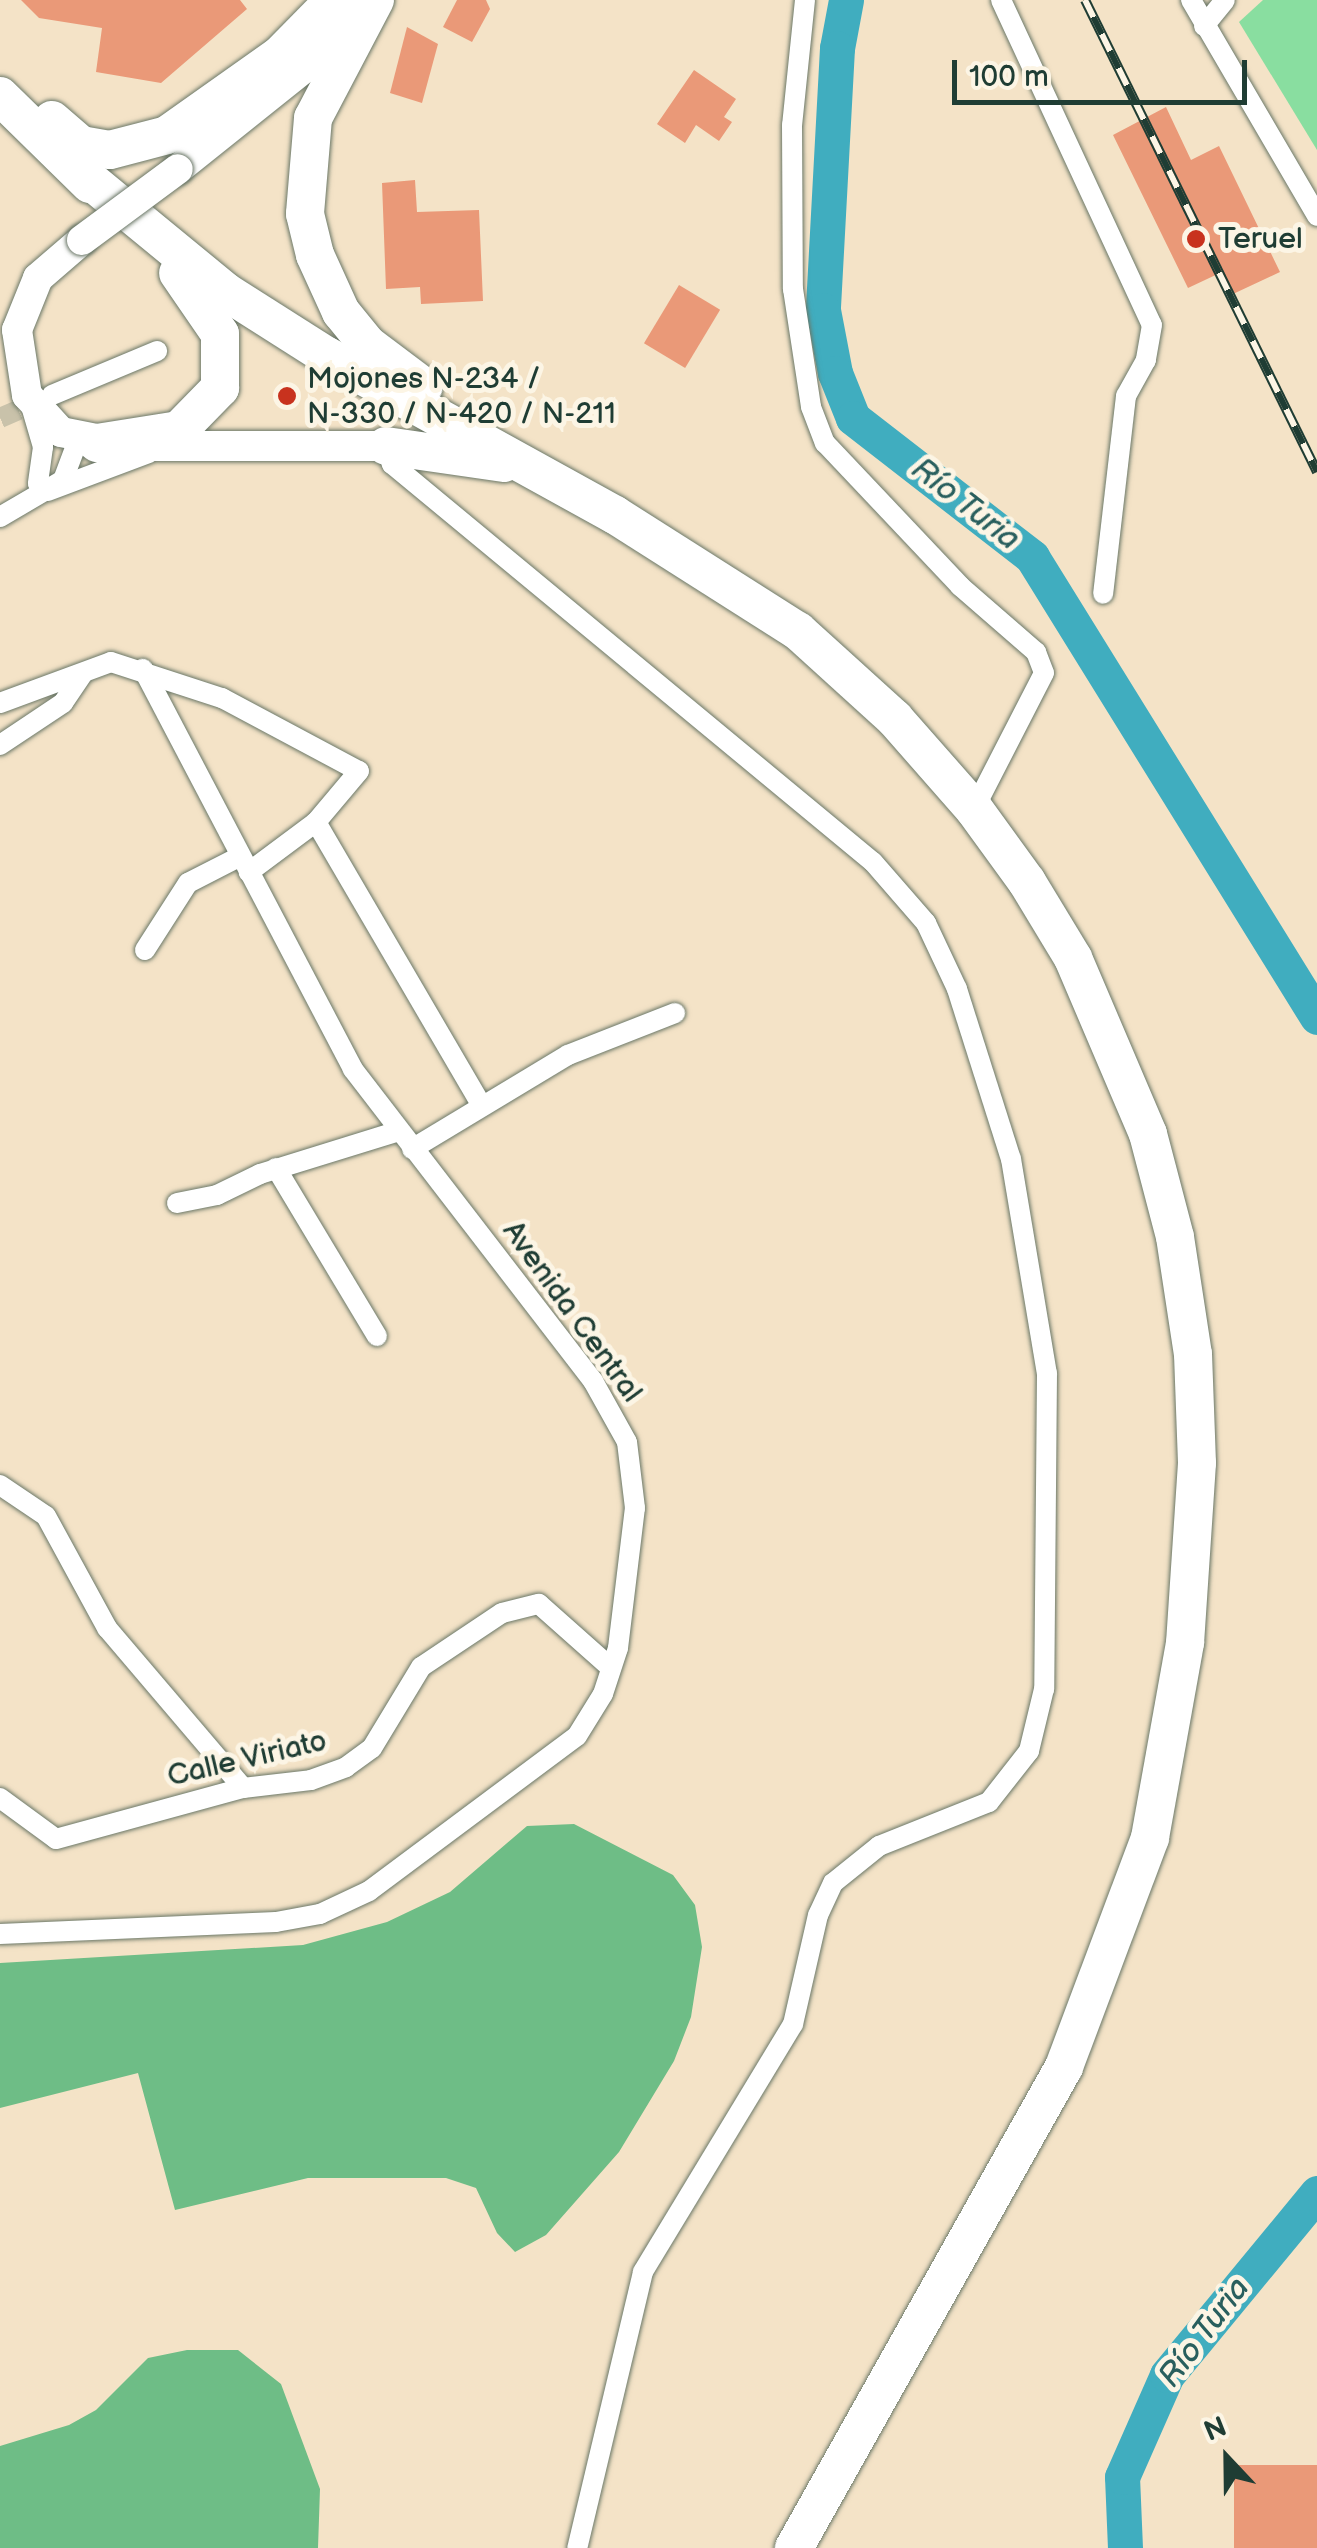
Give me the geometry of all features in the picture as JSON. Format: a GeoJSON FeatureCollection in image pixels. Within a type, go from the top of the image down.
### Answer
{"type":"FeatureCollection","features":[{"type":"Feature","properties":{"kind":"highway"},"geometry":{"type":"LineString","coordinates":[[0,73],[81,145],[110,150],[167,135],[224,100],[308,30],[334,0]]}},
{"type":"Feature","properties":{"kind":"highway"},"geometry":{"type":"LineString","coordinates":[[375,0],[313,118],[304,167],[309,235],[328,291],[352,327],[458,412],[478,440]]}},
{"type":"Feature","properties":{"kind":"highway"},"geometry":{"type":"LineString","coordinates":[[0,96],[75,168],[145,246],[196,292],[224,355],[220,388],[190,423],[148,440],[88,442]]}},
{"type":"Feature","properties":{"kind":"highway"},"geometry":{"type":"LineString","coordinates":[[75,168],[226,292],[705,568],[798,631],[894,718],[974,810],[1073,958],[1148,1134],[1175,1236],[1193,1354],[1194,1563],[1173,1732],[1150,1838],[1072,2049],[1019,2157],[794,2548]]}},
{"type":"Feature","properties":{"kind":"highway"},"geometry":{"type":"LineString","coordinates":[[386,446],[527,466]]}},
{"type":"Feature","properties":{"kind":"main road"},"geometry":{"type":"LineString","coordinates":[[364,0],[304,68],[82,240],[26,296],[16,348],[39,395],[47,423],[88,442],[386,446]]}},
{"type":"Feature","properties":{"kind":"street"},"geometry":{"type":"LineString","coordinates":[[805,0],[792,125],[793,270],[811,407],[825,443],[960,586],[1036,652],[1044,673],[974,810]]}},
{"type":"Feature","properties":{"kind":"street"},"geometry":{"type":"LineString","coordinates":[[1001,0],[1152,325],[1146,360],[1126,396],[1103,594]]}},
{"type":"Feature","properties":{"kind":"street"},"geometry":{"type":"LineString","coordinates":[[1191,0],[1317,216]]}},
{"type":"Feature","properties":{"kind":"street"},"geometry":{"type":"LineString","coordinates":[[1204,26],[1225,0]]}},
{"type":"Feature","properties":{"kind":"street"},"geometry":{"type":"LineString","coordinates":[[38,491],[43,447],[39,395],[157,350]]}},
{"type":"Feature","properties":{"kind":"street"},"geometry":{"type":"LineString","coordinates":[[0,517],[73,467],[88,442]]}},
{"type":"Feature","properties":{"kind":"street"},"geometry":{"type":"LineString","coordinates":[[38,491],[112,464],[184,446]]}},
{"type":"Feature","properties":{"kind":"street"},"geometry":{"type":"LineString","coordinates":[[386,446],[392,464],[873,862],[926,923],[957,989],[1011,1158],[1048,1374],[1044,1689],[1029,1751],[989,1802],[880,1846],[832,1883],[818,1915],[792,2024],[643,2272],[577,2548]]}},
{"type":"Feature","properties":{"kind":"street"},"geometry":{"type":"LineString","coordinates":[[0,703],[111,662],[143,669],[222,698],[360,771],[316,822],[245,864],[188,883],[145,950]]}},
{"type":"Feature","properties":{"kind":"street","name":"Avenida Central"},"geometry":{"type":"LineString","coordinates":[[0,1934],[276,1922],[336,1908],[577,1736],[611,1668],[636,1508],[628,1442],[593,1381],[353,1068],[143,669]]}},
{"type":"Feature","properties":{"kind":"street"},"geometry":{"type":"LineString","coordinates":[[0,745],[63,703],[83,673]]}},
{"type":"Feature","properties":{"kind":"street"},"geometry":{"type":"LineString","coordinates":[[316,822],[480,1103]]}},
{"type":"Feature","properties":{"kind":"street"},"geometry":{"type":"LineString","coordinates":[[412,1148],[480,1103],[568,1055],[674,1013]]}},
{"type":"Feature","properties":{"kind":"street"},"geometry":{"type":"LineString","coordinates":[[177,1203],[217,1195],[276,1168],[399,1131]]}},
{"type":"Feature","properties":{"kind":"street"},"geometry":{"type":"LineString","coordinates":[[276,1168],[377,1336]]}},
{"type":"Feature","properties":{"kind":"street"},"geometry":{"type":"LineString","coordinates":[[0,1486],[46,1516],[107,1628],[243,1788]]}},
{"type":"Feature","properties":{"kind":"street","name":"Calle Viriato"},"geometry":{"type":"LineString","coordinates":[[0,1798],[56,1840],[243,1788],[297,1782],[346,1767],[372,1748],[420,1667],[502,1614],[540,1604],[611,1668]]}},
{"type":"Feature","properties":{"kind":"green space"},"geometry":{"type":"Polygon","coordinates":[[[1263,0],[1317,0],[1317,150],[1239,22],[1263,0]]]}},
{"type":"Feature","properties":{"kind":"green space"},"geometry":{"type":"Polygon","coordinates":[[[574,1824],[673,1875],[695,1905],[702,1947],[691,2017],[674,2061],[619,2152],[546,2235],[515,2252],[497,2233],[476,2188],[446,2178],[308,2178],[175,2210],[138,2073],[0,2108],[0,1963],[303,1945],[387,1922],[450,1892],[527,1826],[574,1824]]]}},
{"type":"Feature","properties":{"kind":"green space"},"geometry":{"type":"Polygon","coordinates":[[[187,2350],[238,2350],[281,2384],[320,2489],[318,2548],[0,2548],[0,2446],[69,2425],[96,2410],[148,2358],[187,2350]]]}},
{"type":"Feature","properties":{"kind":"building"},"geometry":{"type":"Polygon","coordinates":[[[21,0],[240,0],[247,9],[161,83],[96,72],[102,28],[39,18],[21,0]]]}},
{"type":"Feature","properties":{"kind":"building"},"geometry":{"type":"Polygon","coordinates":[[[457,0],[486,0],[490,9],[472,42],[443,27],[457,0]]]}},
{"type":"Feature","properties":{"kind":"building"},"geometry":{"type":"Polygon","coordinates":[[[407,27],[438,44],[422,103],[390,93],[407,27]]]}},
{"type":"Feature","properties":{"kind":"building"},"geometry":{"type":"Polygon","coordinates":[[[694,70],[736,99],[724,117],[732,122],[719,141],[696,125],[685,143],[657,124],[694,70]]]}},
{"type":"Feature","properties":{"kind":"building"},"geometry":{"type":"Polygon","coordinates":[[[1166,107],[1191,160],[1219,146],[1280,272],[1233,294],[1222,272],[1188,288],[1113,135],[1166,107]]]}},
{"type":"Feature","properties":{"kind":"building"},"geometry":{"type":"Polygon","coordinates":[[[415,180],[417,212],[479,210],[483,301],[421,304],[420,287],[386,289],[382,183],[415,180]]]}},
{"type":"Feature","properties":{"kind":"building"},"geometry":{"type":"Polygon","coordinates":[[[679,285],[720,310],[685,368],[644,343],[679,285]]]}},
{"type":"Feature","properties":{"kind":"building"},"geometry":{"type":"Polygon","coordinates":[[[1234,2465],[1317,2465],[1317,2548],[1234,2548],[1234,2465]]]}},
{"type":"Feature","properties":{"kind":"waterway","name":"Río Turia"},"geometry":{"type":"LineString","coordinates":[[846,0],[837,48],[823,310],[835,373],[853,418],[1032,557],[1317,1017]]}},
{"type":"Feature","properties":{"kind":"waterway","name":"Río Turia"},"geometry":{"type":"LineString","coordinates":[[1125,2548],[1122,2477],[1167,2375],[1317,2193]]}},
{"type":"Feature","properties":{"kind":"tunnel"},"geometry":{"type":"LineString","coordinates":[[0,418],[44,399]]}},
{"type":"Feature","properties":{"kind":"railway"},"geometry":{"type":"LineString","coordinates":[[1085,0],[1317,472]]}},
{"type":"Feature","properties":{"kind":"place","name":"Teruel"},"geometry":{"type":"Point","coordinates":[1196,239]}},
{"type":"Feature","properties":{"kind":"place","name":"Mojones N-234 / N-330 / N-420 / N-211"},"geometry":{"type":"Point","coordinates":[287,396]}}]}
